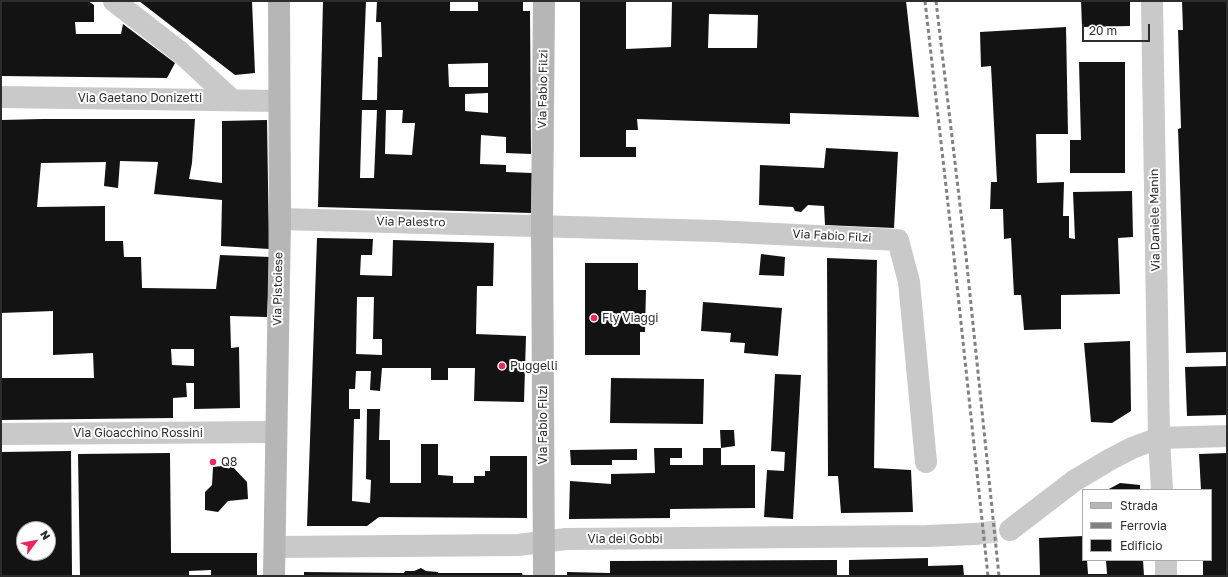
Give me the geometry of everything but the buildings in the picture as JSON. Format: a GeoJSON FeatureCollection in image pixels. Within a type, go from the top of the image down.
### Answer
{"type":"FeatureCollection","features":[{"type":"Feature","properties":{"kind":"street"},"geometry":{"type":"LineString","coordinates":[[114,1],[180,52],[231,99]]}},
{"type":"Feature","properties":{"kind":"street","name":"Via Pistoiese"},"geometry":{"type":"LineString","coordinates":[[274,576],[275,432],[280,219],[279,1]]}},
{"type":"Feature","properties":{"kind":"street","name":"Via Fabio Filzi"},"geometry":{"type":"LineString","coordinates":[[544,1],[542,225],[544,576]]}},
{"type":"Feature","properties":{"kind":"street","name":"Via Daniele Manin"},"geometry":{"type":"LineString","coordinates":[[1152,1],[1159,438],[1162,489]]}},
{"type":"Feature","properties":{"kind":"street","name":"Via Gaetano Donizetti"},"geometry":{"type":"LineString","coordinates":[[1,98],[231,99],[279,101]]}},
{"type":"Feature","properties":{"kind":"street","name":"Via Palestro"},"geometry":{"type":"LineString","coordinates":[[280,219],[542,225]]}},
{"type":"Feature","properties":{"kind":"street","name":"Via Fabio Filzi"},"geometry":{"type":"LineString","coordinates":[[542,225],[790,234],[898,240],[909,282],[926,462]]}},
{"type":"Feature","properties":{"kind":"street","name":"Via Gioacchino Rossini"},"geometry":{"type":"LineString","coordinates":[[1,434],[275,432]]}},
{"type":"Feature","properties":{"kind":"street"},"geometry":{"type":"LineString","coordinates":[[1010,530],[1074,482],[1109,460],[1132,448],[1159,438],[1227,436]]}},
{"type":"Feature","properties":{"kind":"street","name":"Via dei Gobbi"},"geometry":{"type":"LineString","coordinates":[[275,548],[544,543],[566,539],[927,536],[975,534]]}},
{"type":"Feature","properties":{"kind":"street"},"geometry":{"type":"LineString","coordinates":[[1166,561],[1166,576]]}},
{"type":"Feature","properties":{"kind":"tunnel"},"geometry":{"type":"LineString","coordinates":[[975,534],[1010,530]]}},
{"type":"Feature","properties":{"kind":"railway"},"geometry":{"type":"LineString","coordinates":[[925,1],[988,576]]}},
{"type":"Feature","properties":{"kind":"railway"},"geometry":{"type":"LineString","coordinates":[[936,1],[966,256],[999,576]]}},
{"type":"Feature","properties":{"kind":"place","name":"Fly Viaggi"},"geometry":{"type":"Point","coordinates":[594,318]}},
{"type":"Feature","properties":{"kind":"place","name":"Puggelli"},"geometry":{"type":"Point","coordinates":[502,366]}},
{"type":"Feature","properties":{"kind":"place","name":"Q8"},"geometry":{"type":"Point","coordinates":[213,462]}}]}
